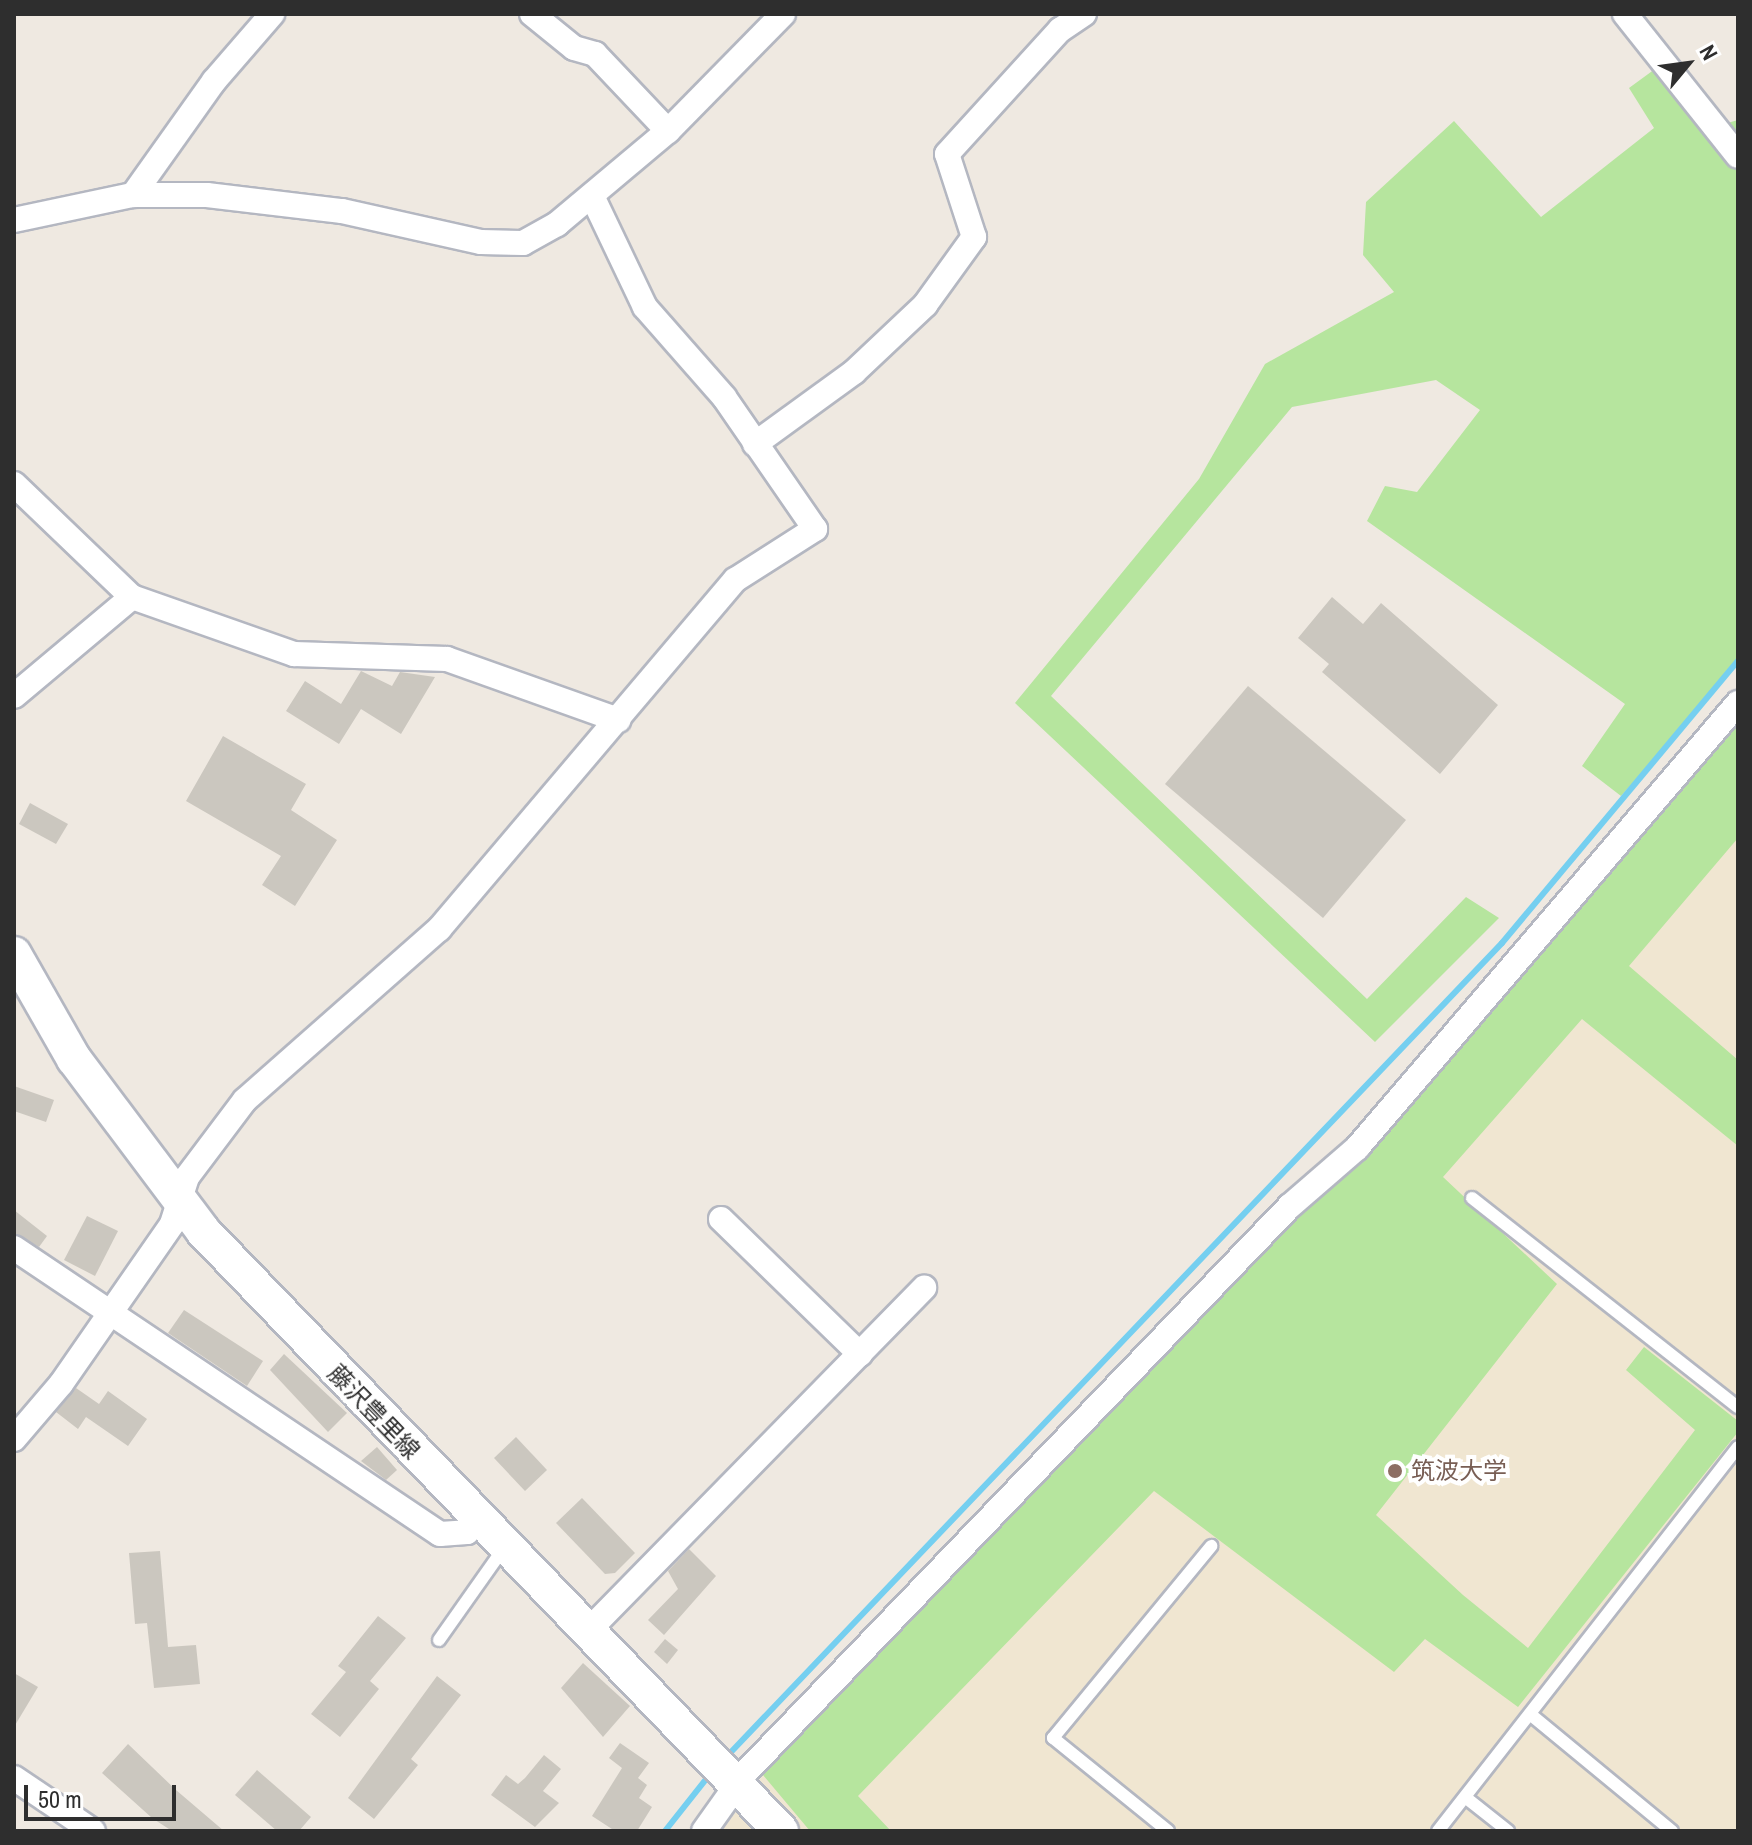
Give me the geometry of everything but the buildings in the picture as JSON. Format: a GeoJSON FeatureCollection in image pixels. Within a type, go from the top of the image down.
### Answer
{"type":"FeatureCollection","features":[{"type":"Feature","properties":{"kind":"main road","name":"藤沢豊里線"},"geometry":{"type":"LineString","coordinates":[[14,954],[74,1059],[177,1201],[505,1547],[781,1831]]}},
{"type":"Feature","properties":{"kind":"street"},"geometry":{"type":"LineString","coordinates":[[133,195],[214,81],[272,14]]}},
{"type":"Feature","properties":{"kind":"street"},"geometry":{"type":"LineString","coordinates":[[532,14],[574,48],[595,54],[668,131]]}},
{"type":"Feature","properties":{"kind":"street"},"geometry":{"type":"LineString","coordinates":[[14,220],[133,195],[207,195],[342,211],[481,242],[523,243],[592,196],[668,131],[783,14]]}},
{"type":"Feature","properties":{"kind":"street"},"geometry":{"type":"LineString","coordinates":[[755,444],[854,372],[925,305],[974,237],[947,154],[1060,30],[1084,14]]}},
{"type":"Feature","properties":{"kind":"street"},"geometry":{"type":"LineString","coordinates":[[1625,14],[1738,156]]}},
{"type":"Feature","properties":{"kind":"street"},"geometry":{"type":"LineString","coordinates":[[14,1439],[110,1313],[172,1224],[187,1177],[245,1100],[439,929],[735,580],[815,529],[724,397],[645,307],[592,196]]}},
{"type":"Feature","properties":{"kind":"street"},"geometry":{"type":"LineString","coordinates":[[14,484],[132,597],[294,654],[447,659],[618,720]]}},
{"type":"Feature","properties":{"kind":"street"},"geometry":{"type":"LineString","coordinates":[[14,696],[132,597]]}},
{"type":"Feature","properties":{"kind":"street"},"geometry":{"type":"LineString","coordinates":[[704,1831],[736,1784],[1290,1206],[1357,1148],[1738,703]]}},
{"type":"Feature","properties":{"kind":"street"},"geometry":{"type":"LineString","coordinates":[[721,1219],[860,1354]]}},
{"type":"Feature","properties":{"kind":"street"},"geometry":{"type":"LineString","coordinates":[[14,1248],[440,1534],[467,1532],[479,1519]]}},
{"type":"Feature","properties":{"kind":"street"},"geometry":{"type":"LineString","coordinates":[[587,1632],[924,1288]]}},
{"type":"Feature","properties":{"kind":"street"},"geometry":{"type":"LineString","coordinates":[[14,1778],[93,1831]]}},
{"type":"Feature","properties":{"kind":"lane"},"geometry":{"type":"LineString","coordinates":[[1472,1198],[1738,1407]]}},
{"type":"Feature","properties":{"kind":"lane"},"geometry":{"type":"LineString","coordinates":[[1438,1831],[1738,1447]]}},
{"type":"Feature","properties":{"kind":"lane"},"geometry":{"type":"LineString","coordinates":[[1168,1831],[1053,1738],[1211,1546]]}},
{"type":"Feature","properties":{"kind":"lane"},"geometry":{"type":"LineString","coordinates":[[439,1640],[505,1547]]}},
{"type":"Feature","properties":{"kind":"lane"},"geometry":{"type":"LineString","coordinates":[[1530,1714],[1672,1831]]}},
{"type":"Feature","properties":{"kind":"lane"},"geometry":{"type":"LineString","coordinates":[[1465,1797],[1508,1831]]}},
{"type":"Feature","properties":{"kind":"shaded area","name":"筑波大学"},"geometry":{"type":"Polygon","coordinates":[[[1738,722],[1738,1831],[722,1831],[763,1775],[1298,1213],[1374,1144],[1738,722]]]}},
{"type":"Feature","properties":{"kind":"green space"},"geometry":{"type":"Polygon","coordinates":[[[1655,69],[1706,129],[1738,120],[1738,664],[1621,796],[1582,766],[1625,704],[1367,521],[1385,486],[1417,492],[1480,410],[1436,380],[1292,407],[1051,696],[1367,999],[1466,897],[1499,918],[1375,1042],[1015,703],[1199,479],[1265,364],[1394,292],[1363,255],[1366,202],[1454,121],[1541,217],[1654,128],[1629,88],[1655,69]]]}},
{"type":"Feature","properties":{"kind":"green space"},"geometry":{"type":"Polygon","coordinates":[[[1738,722],[1738,838],[1629,966],[1738,1060],[1738,1146],[1582,1019],[1443,1177],[1557,1284],[1376,1515],[1463,1595],[1528,1648],[1695,1430],[1626,1370],[1644,1347],[1738,1421],[1738,1432],[1518,1707],[1425,1639],[1394,1672],[1154,1491],[858,1796],[891,1831],[810,1831],[763,1775],[1298,1213],[1374,1144],[1738,722]]]}},
{"type":"Feature","properties":{"kind":"waterway"},"geometry":{"type":"LineString","coordinates":[[732,1751],[1502,943],[1738,661]]}},
{"type":"Feature","properties":{"kind":"waterway"},"geometry":{"type":"LineString","coordinates":[[665,1831],[707,1778]]}},
{"type":"Feature","properties":{"kind":"place","name":"筑波大学"},"geometry":{"type":"Point","coordinates":[1395,1471]}}]}
